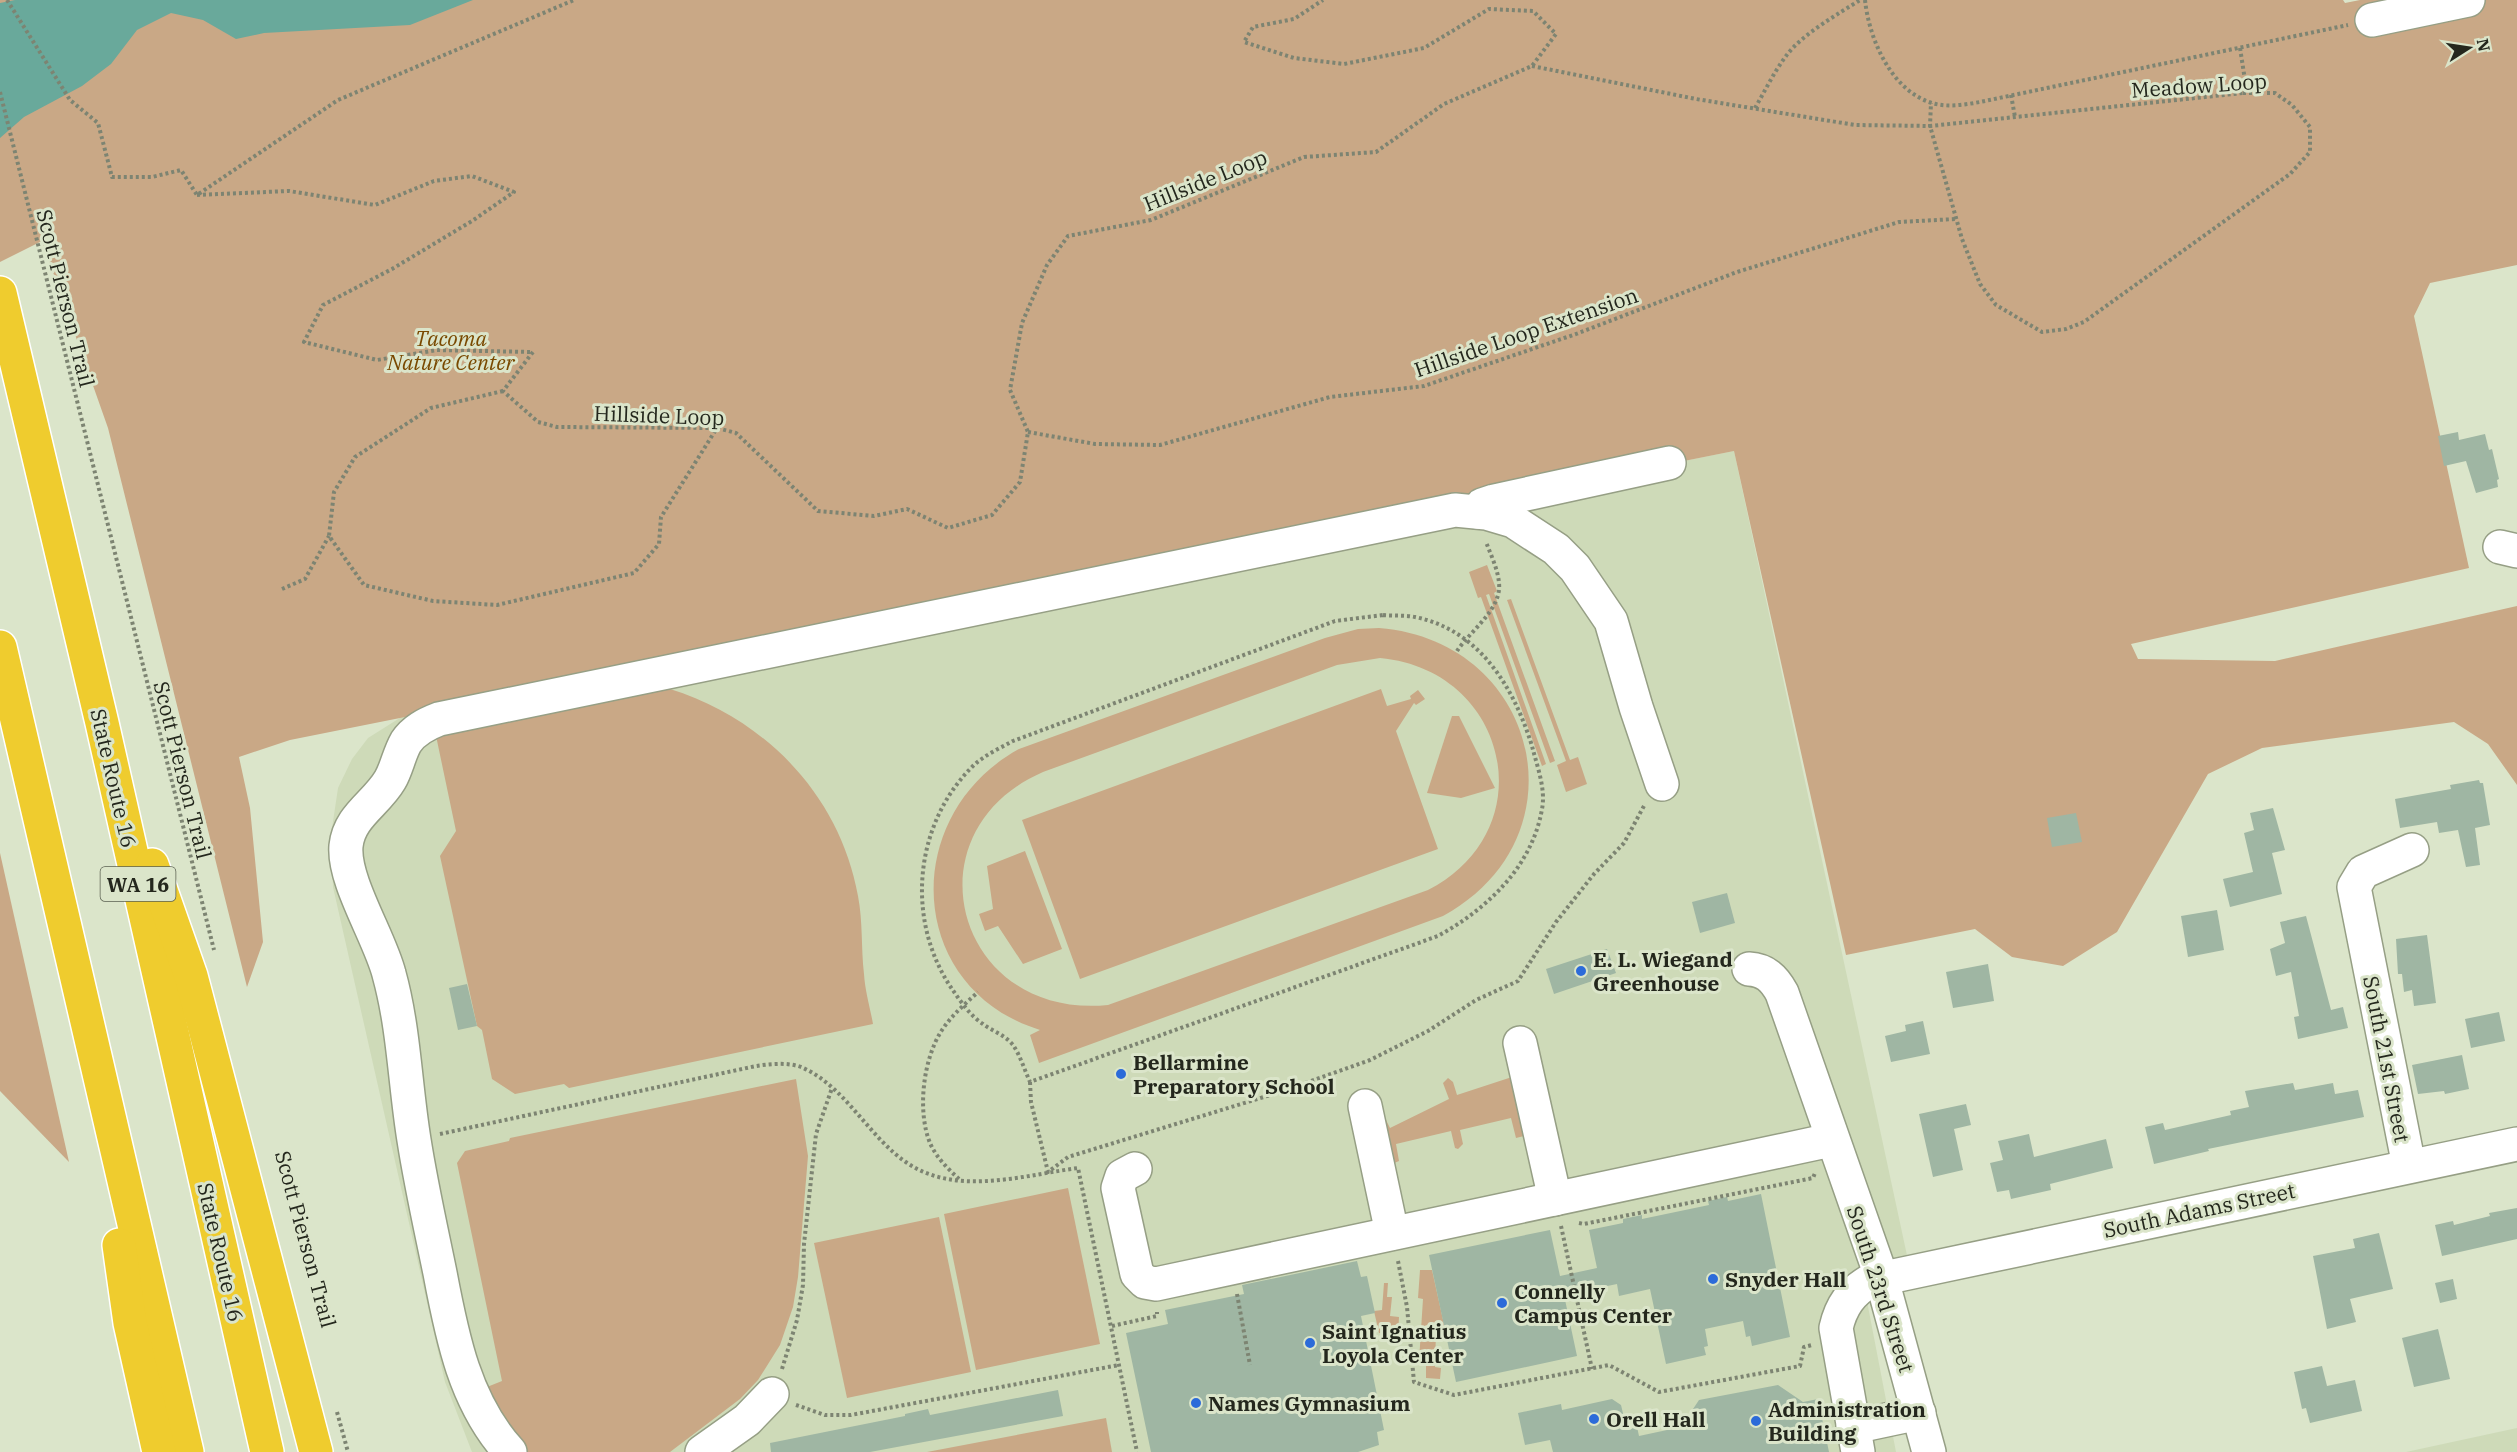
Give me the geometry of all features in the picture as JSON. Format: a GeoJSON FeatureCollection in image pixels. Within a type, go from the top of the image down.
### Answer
{"type":"FeatureCollection","features":[{"type":"Feature","properties":{"kind":"highway","name":"State Route 16"},"geometry":{"type":"LineString","coordinates":[[3,305],[102,723],[267,1452]]}},
{"type":"Feature","properties":{"kind":"highway"},"geometry":{"type":"LineString","coordinates":[[0,647],[187,1452]]}},
{"type":"Feature","properties":{"kind":"highway"},"geometry":{"type":"LineString","coordinates":[[102,723],[191,976],[316,1452]]}},
{"type":"Feature","properties":{"kind":"highway"},"geometry":{"type":"LineString","coordinates":[[90,1038],[130,1323],[159,1452]]}},
{"type":"Feature","properties":{"kind":"street"},"geometry":{"type":"LineString","coordinates":[[2372,20],[2468,0]]}},
{"type":"Feature","properties":{"kind":"street"},"geometry":{"type":"LineString","coordinates":[[1477,512],[1482,505],[1494,501],[1670,463]]}},
{"type":"Feature","properties":{"kind":"street"},"geometry":{"type":"LineString","coordinates":[[510,1452],[496,1437],[462,1369],[451,1331],[414,1140],[402,1042],[390,975],[378,939],[354,885],[346,848],[350,829],[360,813],[390,780],[406,742],[420,727],[439,718],[1455,510],[1477,512],[1513,521],[1534,533],[1569,561],[1611,621],[1636,707],[1660,777]]}},
{"type":"Feature","properties":{"kind":"street","name":"South 21st Street"},"geometry":{"type":"LineString","coordinates":[[2409,1166],[2354,887],[2363,872],[2412,850]]}},
{"type":"Feature","properties":{"kind":"street","name":"South 23rd Street"},"geometry":{"type":"LineString","coordinates":[[1749,969],[1758,969],[1769,975],[1782,993],[1831,1140],[1881,1276],[1929,1452]]}},
{"type":"Feature","properties":{"kind":"street"},"geometry":{"type":"LineString","coordinates":[[1520,1043],[1555,1199]]}},
{"type":"Feature","properties":{"kind":"street"},"geometry":{"type":"LineString","coordinates":[[1365,1106],[1392,1233]]}},
{"type":"Feature","properties":{"kind":"street"},"geometry":{"type":"LineString","coordinates":[[1135,1169],[1122,1176],[1118,1188],[1137,1274],[1150,1284],[1831,1140]]}},
{"type":"Feature","properties":{"kind":"street","name":"South Adams Street"},"geometry":{"type":"LineString","coordinates":[[1856,1440],[1837,1341],[1840,1313],[1846,1301],[1858,1288],[1881,1276],[2517,1144]]}},
{"type":"Feature","properties":{"kind":"street"},"geometry":{"type":"LineString","coordinates":[[702,1452],[747,1420],[772,1394]]}},
{"type":"Feature","properties":{"kind":"street"},"geometry":{"type":"LineString","coordinates":[[1856,1440],[1919,1413]]}},
{"type":"Feature","properties":{"kind":"path"},"geometry":{"type":"LineString","coordinates":[[7,0],[70,100],[98,123],[112,177],[152,177],[181,170],[197,195]]}},
{"type":"Feature","properties":{"kind":"path"},"geometry":{"type":"LineString","coordinates":[[197,195],[338,100],[574,0]]}},
{"type":"Feature","properties":{"kind":"path","name":"Hillside Loop"},"geometry":{"type":"LineString","coordinates":[[503,391],[538,422],[557,427],[717,428],[736,433],[818,511],[874,516],[907,509],[948,528],[992,515],[1020,482],[1028,432],[1010,390],[1022,323],[1047,265],[1068,236],[1151,220],[1304,157],[1376,152],[1444,105],[1532,66],[1556,34],[1533,10],[1489,9],[1424,48],[1344,64],[1294,58],[1244,42],[1253,27],[1294,19],[1323,0]]}},
{"type":"Feature","properties":{"kind":"path"},"geometry":{"type":"LineString","coordinates":[[1755,108],[1791,50],[1817,27],[1835,18],[1860,0]]}},
{"type":"Feature","properties":{"kind":"path"},"geometry":{"type":"LineString","coordinates":[[1865,0],[1872,31],[1888,67],[1912,93],[1931,103],[1961,105],[2372,20]]}},
{"type":"Feature","properties":{"kind":"path"},"geometry":{"type":"LineString","coordinates":[[2241,48],[2247,93]]}},
{"type":"Feature","properties":{"kind":"path"},"geometry":{"type":"LineString","coordinates":[[1532,66],[1855,125],[1930,126],[1931,103]]}},
{"type":"Feature","properties":{"kind":"path","name":"Scott Pierson Trail"},"geometry":{"type":"LineString","coordinates":[[0,92],[47,288],[215,954]]}},
{"type":"Feature","properties":{"kind":"path","name":"Meadow Loop"},"geometry":{"type":"LineString","coordinates":[[2247,93],[2275,93],[2292,105],[2310,127],[2310,152],[2290,174],[2084,322],[2066,329],[2042,332],[1996,305],[1980,284],[1956,219],[1930,126],[2247,93]]}},
{"type":"Feature","properties":{"kind":"path"},"geometry":{"type":"LineString","coordinates":[[2011,95],[2015,117]]}},
{"type":"Feature","properties":{"kind":"path"},"geometry":{"type":"LineString","coordinates":[[197,195],[289,191],[375,205],[434,181],[472,176],[514,192],[432,245],[323,305],[304,342],[378,360],[437,350],[533,352],[503,391],[431,408],[355,457],[333,492],[329,536],[305,579],[282,589]]}},
{"type":"Feature","properties":{"kind":"path","name":"Hillside Loop Extension"},"geometry":{"type":"LineString","coordinates":[[1028,432],[1095,444],[1160,445],[1330,397],[1424,386],[1576,334],[1737,272],[1899,222],[1956,219]]}},
{"type":"Feature","properties":{"kind":"path"},"geometry":{"type":"LineString","coordinates":[[329,536],[364,585],[434,601],[497,605],[634,573],[659,544],[661,517],[717,428]]}},
{"type":"Feature","properties":{"kind":"path"},"geometry":{"type":"LineString","coordinates":[[1457,651],[1492,608],[1498,596],[1499,583],[1477,512]]}},
{"type":"Feature","properties":{"kind":"path"},"geometry":{"type":"LineString","coordinates":[[1030,1082],[1438,936],[1482,907],[1505,885],[1532,840],[1542,809],[1538,769],[1529,737],[1506,684],[1490,662],[1447,629],[1416,618],[1373,616],[1335,621],[1013,741],[975,764],[956,785],[940,811],[928,842],[920,879],[923,915],[933,951],[949,985],[981,1023],[1013,1045],[1030,1082],[1030,1102],[1048,1172]]}},
{"type":"Feature","properties":{"kind":"path"},"geometry":{"type":"LineString","coordinates":[[1048,1172],[1068,1157],[1276,1093],[1370,1060],[1401,1047],[1476,1000],[1518,981],[1556,922],[1633,829],[1660,777]]}},
{"type":"Feature","properties":{"kind":"path"},"geometry":{"type":"LineString","coordinates":[[960,1180],[945,1166],[931,1144],[924,1106],[929,1064],[940,1032],[978,992]]}},
{"type":"Feature","properties":{"kind":"path"},"geometry":{"type":"LineString","coordinates":[[414,1140],[756,1065],[780,1064],[800,1067],[832,1088],[911,1166],[928,1174],[960,1180],[988,1180],[1078,1168],[1137,1452]]}},
{"type":"Feature","properties":{"kind":"path"},"geometry":{"type":"LineString","coordinates":[[832,1088],[816,1134],[804,1244],[803,1285],[797,1320],[772,1394],[825,1415],[851,1415],[1119,1365]]}},
{"type":"Feature","properties":{"kind":"path"},"geometry":{"type":"LineString","coordinates":[[1555,1199],[1592,1369]]}},
{"type":"Feature","properties":{"kind":"path"},"geometry":{"type":"LineString","coordinates":[[1392,1233],[1407,1307],[1414,1382],[1454,1395],[1609,1365],[1659,1392],[1800,1366],[1804,1347],[1837,1341]]}},
{"type":"Feature","properties":{"kind":"path"},"geometry":{"type":"LineString","coordinates":[[1236,1288],[1250,1365]]}},
{"type":"Feature","properties":{"kind":"path"},"geometry":{"type":"LineString","coordinates":[[335,1406],[348,1452]]}},
{"type":"Feature","properties":{"kind":"shaded area","name":"Bellarmine Preparatory School"},"geometry":{"type":"Polygon","coordinates":[[[1734,451],[1908,1260],[1861,1270],[1896,1452],[472,1452],[445,1382],[333,887],[331,835],[338,788],[352,759],[368,738],[403,716],[1734,451]]]}},
{"type":"Feature","properties":{"kind":"shaded area"},"geometry":{"type":"Polygon","coordinates":[[[2517,1428],[2517,1452],[2406,1452],[2517,1428]]]}},
{"type":"Feature","properties":{"kind":"green space","name":"Tacoma Nature Center"},"geometry":{"type":"Polygon","coordinates":[[[0,0],[2343,0],[2345,3],[2360,0],[2517,0],[2517,265],[2430,283],[2414,316],[2469,568],[2131,644],[2138,659],[2275,661],[2517,606],[2517,785],[2488,744],[2454,722],[2262,748],[2208,774],[2117,932],[2063,966],[2012,957],[1975,929],[1846,955],[1734,451],[290,740],[239,757],[250,808],[263,942],[247,987],[108,428],[42,241],[0,262],[0,0]]]}},
{"type":"Feature","properties":{"kind":"green space"},"geometry":{"type":"Polygon","coordinates":[[[1487,565],[1497,591],[1494,593],[1555,761],[1550,763],[1489,594],[1486,595],[1546,764],[1542,766],[1481,597],[1478,598],[1469,572],[1487,565]]]}},
{"type":"Feature","properties":{"kind":"green space"},"geometry":{"type":"Polygon","coordinates":[[[1511,599],[1570,760],[1578,757],[1587,784],[1566,792],[1557,765],[1566,761],[1507,600],[1511,599]]]}},
{"type":"Feature","properties":{"kind":"green space"},"geometry":{"type":"Polygon","coordinates":[[[1379,628],[1434,641],[1477,668],[1508,704],[1525,748],[1528,794],[1516,840],[1488,882],[1443,916],[1039,1063],[1030,1035],[1040,1030],[995,1009],[963,978],[942,940],[934,898],[937,856],[953,815],[980,778],[1019,749],[1325,638],[1358,629],[1379,628]],[[1380,658],[1337,665],[1043,772],[1000,800],[974,836],[963,876],[967,917],[984,954],[1014,983],[1056,1002],[1108,1005],[1428,890],[1465,863],[1488,830],[1498,793],[1496,756],[1483,721],[1458,691],[1424,669],[1380,658]]]}},
{"type":"Feature","properties":{"kind":"green space"},"geometry":{"type":"Polygon","coordinates":[[[670,689],[705,702],[737,720],[767,741],[793,766],[816,794],[835,826],[849,860],[858,896],[866,993],[873,1024],[569,1088],[564,1084],[515,1094],[492,1079],[482,1030],[477,1026],[440,856],[456,831],[435,731],[670,689]]]}},
{"type":"Feature","properties":{"kind":"green space"},"geometry":{"type":"Polygon","coordinates":[[[1381,689],[1387,706],[1411,699],[1410,696],[1418,690],[1425,699],[1416,705],[1414,703],[1396,731],[1438,849],[1080,979],[1022,820],[1381,689]]]}},
{"type":"Feature","properties":{"kind":"green space"},"geometry":{"type":"Polygon","coordinates":[[[1452,716],[1459,716],[1495,788],[1461,798],[1427,793],[1452,716]]]}},
{"type":"Feature","properties":{"kind":"green space"},"geometry":{"type":"Polygon","coordinates":[[[1025,851],[1062,949],[1023,964],[998,926],[985,931],[979,914],[993,909],[987,866],[1025,851]]]}},
{"type":"Feature","properties":{"kind":"green space"},"geometry":{"type":"Polygon","coordinates":[[[0,853],[69,1162],[0,1091],[0,853]]]}},
{"type":"Feature","properties":{"kind":"green space"},"geometry":{"type":"Polygon","coordinates":[[[1512,1077],[1524,1136],[1516,1138],[1511,1118],[1460,1130],[1463,1144],[1458,1149],[1455,1148],[1451,1131],[1396,1144],[1399,1161],[1392,1164],[1382,1112],[1390,1128],[1449,1099],[1443,1083],[1448,1078],[1453,1082],[1457,1095],[1512,1077]]]}},
{"type":"Feature","properties":{"kind":"green space"},"geometry":{"type":"Polygon","coordinates":[[[796,1079],[808,1156],[798,1277],[793,1307],[780,1345],[758,1380],[740,1399],[670,1452],[520,1452],[482,1389],[502,1381],[457,1163],[465,1151],[509,1141],[510,1138],[796,1079]]]}},
{"type":"Feature","properties":{"kind":"green space"},"geometry":{"type":"Polygon","coordinates":[[[1068,1188],[1100,1344],[976,1370],[944,1214],[1068,1188]]]}},
{"type":"Feature","properties":{"kind":"green space"},"geometry":{"type":"Polygon","coordinates":[[[939,1217],[971,1372],[847,1398],[814,1243],[939,1217]]]}},
{"type":"Feature","properties":{"kind":"green space"},"geometry":{"type":"Polygon","coordinates":[[[1420,1270],[1432,1270],[1445,1329],[1436,1332],[1435,1367],[1441,1368],[1440,1379],[1426,1378],[1426,1362],[1419,1361],[1423,1299],[1418,1298],[1420,1270]]]}},
{"type":"Feature","properties":{"kind":"green space"},"geometry":{"type":"Polygon","coordinates":[[[1384,1283],[1388,1283],[1387,1297],[1392,1297],[1390,1316],[1399,1317],[1398,1334],[1379,1333],[1374,1311],[1382,1310],[1384,1283]]]}},
{"type":"Feature","properties":{"kind":"green space"},"geometry":{"type":"Polygon","coordinates":[[[1106,1418],[1112,1452],[927,1452],[1106,1418]]]}},
{"type":"Feature","properties":{"kind":"water"},"geometry":{"type":"Polygon","coordinates":[[[15,0],[473,0],[410,25],[264,33],[236,39],[203,20],[171,13],[137,30],[111,64],[82,86],[24,117],[0,138],[0,3],[15,0]]]}},
{"type":"Feature","properties":{"kind":"building"},"geometry":{"type":"Polygon","coordinates":[[[2458,432],[2459,440],[2485,434],[2489,450],[2492,449],[2499,479],[2497,480],[2498,487],[2476,493],[2466,461],[2444,466],[2438,436],[2458,432]]]}},
{"type":"Feature","properties":{"kind":"building"},"geometry":{"type":"Polygon","coordinates":[[[2479,780],[2483,783],[2490,825],[2475,828],[2480,865],[2466,867],[2458,830],[2439,833],[2437,822],[2400,828],[2395,799],[2451,789],[2450,785],[2479,780]]]}},
{"type":"Feature","properties":{"kind":"building"},"geometry":{"type":"Polygon","coordinates":[[[2273,808],[2285,850],[2272,853],[2282,894],[2230,907],[2223,879],[2253,872],[2244,833],[2254,830],[2250,813],[2273,808]]]}},
{"type":"Feature","properties":{"kind":"building"},"geometry":{"type":"Polygon","coordinates":[[[2076,813],[2082,842],[2052,847],[2047,818],[2076,813]]]}},
{"type":"Feature","properties":{"kind":"building"},"geometry":{"type":"Polygon","coordinates":[[[1727,893],[1735,923],[1700,933],[1692,902],[1727,893]]]}},
{"type":"Feature","properties":{"kind":"building"},"geometry":{"type":"Polygon","coordinates":[[[2217,910],[2224,950],[2188,957],[2181,916],[2217,910]]]}},
{"type":"Feature","properties":{"kind":"building"},"geometry":{"type":"Polygon","coordinates":[[[2306,916],[2331,1010],[2343,1007],[2348,1028],[2298,1039],[2294,1017],[2299,1016],[2291,972],[2276,976],[2270,949],[2285,943],[2280,922],[2306,916]]]}},
{"type":"Feature","properties":{"kind":"building"},"geometry":{"type":"Polygon","coordinates":[[[2427,935],[2436,1003],[2414,1006],[2412,990],[2404,992],[2402,974],[2398,974],[2396,939],[2427,935]]]}},
{"type":"Feature","properties":{"kind":"building","name":"E. L. Wiegand Greenhouse"},"geometry":{"type":"Polygon","coordinates":[[[1607,949],[1616,973],[1554,994],[1546,969],[1607,949]]]}},
{"type":"Feature","properties":{"kind":"building"},"geometry":{"type":"Polygon","coordinates":[[[1988,964],[1994,1001],[1953,1008],[1946,972],[1988,964]]]}},
{"type":"Feature","properties":{"kind":"building"},"geometry":{"type":"Polygon","coordinates":[[[467,984],[477,1026],[458,1030],[449,988],[467,984]]]}},
{"type":"Feature","properties":{"kind":"building"},"geometry":{"type":"Polygon","coordinates":[[[2499,1012],[2505,1041],[2471,1048],[2465,1019],[2499,1012]]]}},
{"type":"Feature","properties":{"kind":"building"},"geometry":{"type":"Polygon","coordinates":[[[1923,1021],[1930,1054],[1891,1062],[1885,1036],[1906,1031],[1905,1025],[1923,1021]]]}},
{"type":"Feature","properties":{"kind":"building"},"geometry":{"type":"Polygon","coordinates":[[[2462,1055],[2469,1089],[2445,1094],[2444,1091],[2418,1094],[2412,1065],[2462,1055]]]}},
{"type":"Feature","properties":{"kind":"building"},"geometry":{"type":"Polygon","coordinates":[[[2293,1083],[2295,1090],[2333,1083],[2335,1094],[2358,1090],[2364,1117],[2208,1149],[2209,1151],[2154,1164],[2145,1127],[2163,1123],[2165,1130],[2231,1115],[2230,1111],[2249,1107],[2245,1091],[2293,1083]]]}},
{"type":"Feature","properties":{"kind":"building"},"geometry":{"type":"Polygon","coordinates":[[[1966,1104],[1971,1125],[1954,1129],[1963,1170],[1933,1177],[1919,1114],[1966,1104]]]}},
{"type":"Feature","properties":{"kind":"building"},"geometry":{"type":"Polygon","coordinates":[[[2029,1134],[2034,1157],[2106,1139],[2113,1168],[2050,1184],[2051,1190],[2011,1199],[2009,1190],[1997,1192],[1990,1163],[2003,1160],[1998,1141],[2029,1134]]]}},
{"type":"Feature","properties":{"kind":"building"},"geometry":{"type":"Polygon","coordinates":[[[1761,1194],[1790,1337],[1752,1346],[1750,1336],[1746,1337],[1743,1321],[1705,1329],[1708,1346],[1704,1347],[1706,1355],[1666,1364],[1650,1289],[1619,1296],[1617,1284],[1564,1295],[1577,1356],[1456,1382],[1429,1255],[1550,1230],[1560,1276],[1597,1268],[1589,1230],[1623,1223],[1623,1219],[1642,1215],[1642,1219],[1709,1205],[1708,1201],[1727,1197],[1728,1201],[1761,1194]]]}},
{"type":"Feature","properties":{"kind":"building"},"geometry":{"type":"Polygon","coordinates":[[[2517,1208],[2517,1239],[2442,1256],[2435,1225],[2453,1221],[2454,1225],[2490,1216],[2489,1213],[2517,1208]]]}},
{"type":"Feature","properties":{"kind":"building"},"geometry":{"type":"Polygon","coordinates":[[[2379,1233],[2393,1289],[2350,1299],[2356,1322],[2327,1329],[2313,1256],[2355,1248],[2353,1239],[2379,1233]]]}},
{"type":"Feature","properties":{"kind":"building"},"geometry":{"type":"Polygon","coordinates":[[[1357,1261],[1361,1277],[1367,1276],[1375,1313],[1361,1316],[1384,1430],[1377,1432],[1379,1445],[1358,1452],[1151,1452],[1126,1333],[1168,1324],[1165,1310],[1244,1294],[1242,1285],[1357,1261]]]}},
{"type":"Feature","properties":{"kind":"building"},"geometry":{"type":"Polygon","coordinates":[[[2453,1279],[2457,1299],[2440,1303],[2435,1283],[2453,1279]]]}},
{"type":"Feature","properties":{"kind":"building"},"geometry":{"type":"Polygon","coordinates":[[[2438,1329],[2450,1379],[2414,1387],[2402,1338],[2438,1329]]]}},
{"type":"Feature","properties":{"kind":"building"},"geometry":{"type":"Polygon","coordinates":[[[2322,1366],[2327,1386],[2355,1380],[2362,1411],[2310,1423],[2306,1408],[2302,1409],[2294,1372],[2322,1366]]]}},
{"type":"Feature","properties":{"kind":"building"},"geometry":{"type":"Polygon","coordinates":[[[1778,1385],[1803,1402],[1818,1399],[1829,1452],[1553,1452],[1550,1440],[1525,1445],[1518,1413],[1561,1404],[1562,1410],[1612,1399],[1621,1405],[1627,1430],[1637,1427],[1639,1436],[1681,1427],[1699,1400],[1778,1385]]]}},
{"type":"Feature","properties":{"kind":"building"},"geometry":{"type":"Polygon","coordinates":[[[1058,1390],[1063,1416],[870,1452],[771,1452],[770,1443],[905,1416],[905,1414],[928,1409],[930,1415],[1058,1390]]]}},
{"type":"Feature","properties":{"kind":"place","name":"E. L. Wiegand Greenhouse"},"geometry":{"type":"Point","coordinates":[1581,971]}},
{"type":"Feature","properties":{"kind":"place","name":"Bellarmine Preparatory School"},"geometry":{"type":"Point","coordinates":[1121,1074]}},
{"type":"Feature","properties":{"kind":"place","name":"Snyder Hall"},"geometry":{"type":"Point","coordinates":[1713,1279]}},
{"type":"Feature","properties":{"kind":"place","name":"Connelly Campus Center"},"geometry":{"type":"Point","coordinates":[1502,1303]}},
{"type":"Feature","properties":{"kind":"place","name":"Saint Ignatius Loyola Center"},"geometry":{"type":"Point","coordinates":[1310,1343]}},
{"type":"Feature","properties":{"kind":"place","name":"Names Gymnasium"},"geometry":{"type":"Point","coordinates":[1196,1403]}},
{"type":"Feature","properties":{"kind":"place","name":"Orell Hall"},"geometry":{"type":"Point","coordinates":[1594,1419]}},
{"type":"Feature","properties":{"kind":"place","name":"Administration Building"},"geometry":{"type":"Point","coordinates":[1756,1421]}}]}
